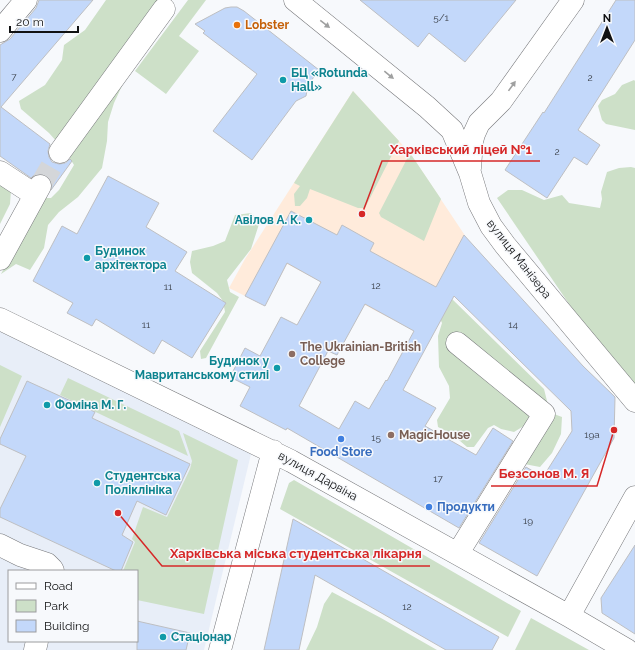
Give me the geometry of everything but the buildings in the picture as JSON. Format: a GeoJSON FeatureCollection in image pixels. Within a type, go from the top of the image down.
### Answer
{"type":"FeatureCollection","features":[{"type":"Feature","properties":{"kind":"street"},"geometry":{"type":"LineString","coordinates":[[0,31],[26,0]]}},
{"type":"Feature","properties":{"kind":"street","name":"вулиця Манізера"},"geometry":{"type":"LineString","coordinates":[[295,0],[428,107],[452,130],[470,173],[479,203],[495,231],[635,401]]}},
{"type":"Feature","properties":{"kind":"street"},"geometry":{"type":"LineString","coordinates":[[470,173],[470,152],[474,134],[479,123],[502,101],[573,0]]}},
{"type":"Feature","properties":{"kind":"street"},"geometry":{"type":"LineString","coordinates":[[60,152],[164,9]]}},
{"type":"Feature","properties":{"kind":"street"},"geometry":{"type":"LineString","coordinates":[[428,107],[449,117],[460,120],[472,120],[487,116]]}},
{"type":"Feature","properties":{"kind":"street"},"geometry":{"type":"LineString","coordinates":[[0,172],[37,191],[0,259]]}},
{"type":"Feature","properties":{"kind":"street","name":"вулиця Дарвіна"},"geometry":{"type":"LineString","coordinates":[[2,324],[273,451],[628,650]]}},
{"type":"Feature","properties":{"kind":"street"},"geometry":{"type":"LineString","coordinates":[[457,343],[544,414],[458,554]]}},
{"type":"Feature","properties":{"kind":"street"},"geometry":{"type":"LineString","coordinates":[[220,650],[273,451]]}},
{"type":"Feature","properties":{"kind":"street"},"geometry":{"type":"LineString","coordinates":[[569,616],[635,497]]}},
{"type":"Feature","properties":{"kind":"street"},"geometry":{"type":"LineString","coordinates":[[0,545],[20,555],[47,564],[52,570]]}},
{"type":"Feature","properties":{"kind":"shaded area"},"geometry":{"type":"Polygon","coordinates":[[[353,91],[410,153],[468,240],[461,241],[414,331],[287,264],[265,306],[229,288],[245,259],[353,91]]]}},
{"type":"Feature","properties":{"kind":"shaded area"},"geometry":{"type":"Polygon","coordinates":[[[0,330],[251,454],[204,650],[0,650],[0,330]]]}},
{"type":"Feature","properties":{"kind":"green space"},"geometry":{"type":"Polygon","coordinates":[[[106,0],[162,0],[114,103],[108,122],[107,141],[102,168],[78,197],[59,212],[48,225],[44,248],[30,270],[16,264],[1,274],[41,198],[51,198],[59,190],[74,165],[66,152],[49,133],[21,109],[19,101],[45,85],[62,60],[64,45],[85,30],[106,0]]]}},
{"type":"Feature","properties":{"kind":"green space"},"geometry":{"type":"Polygon","coordinates":[[[188,0],[206,0],[179,36],[199,51],[166,94],[135,71],[188,0]]]}},
{"type":"Feature","properties":{"kind":"green space"},"geometry":{"type":"Polygon","coordinates":[[[634,80],[635,130],[606,124],[602,120],[598,106],[602,100],[615,94],[622,85],[634,80]]]}},
{"type":"Feature","properties":{"kind":"green space"},"geometry":{"type":"Polygon","coordinates":[[[353,91],[399,141],[365,208],[358,208],[310,189],[307,198],[300,206],[295,206],[294,194],[300,186],[294,183],[353,91]]]}},
{"type":"Feature","properties":{"kind":"green space"},"geometry":{"type":"Polygon","coordinates":[[[410,153],[441,199],[424,241],[381,217],[379,213],[410,153]]]}},
{"type":"Feature","properties":{"kind":"green space"},"geometry":{"type":"Polygon","coordinates":[[[619,168],[635,168],[635,401],[497,198],[508,190],[522,190],[544,200],[562,195],[569,203],[600,208],[602,199],[601,192],[607,172],[619,168]]]}},
{"type":"Feature","properties":{"kind":"green space"},"geometry":{"type":"Polygon","coordinates":[[[0,182],[11,190],[10,204],[0,224],[0,182]]]}},
{"type":"Feature","properties":{"kind":"green space"},"geometry":{"type":"Polygon","coordinates":[[[251,213],[260,221],[251,249],[227,280],[230,292],[239,297],[206,358],[201,359],[200,351],[225,312],[223,301],[217,293],[192,273],[190,262],[192,251],[213,246],[225,241],[235,215],[251,213]]]}},
{"type":"Feature","properties":{"kind":"green space"},"geometry":{"type":"Polygon","coordinates":[[[451,298],[544,389],[548,405],[527,424],[514,432],[501,429],[494,425],[488,428],[474,447],[467,447],[452,434],[438,427],[437,420],[450,398],[449,386],[439,367],[438,336],[442,323],[437,312],[451,298]]]}},
{"type":"Feature","properties":{"kind":"green space"},"geometry":{"type":"Polygon","coordinates":[[[0,365],[22,376],[0,427],[0,365]]]}},
{"type":"Feature","properties":{"kind":"green space"},"geometry":{"type":"Polygon","coordinates":[[[68,378],[179,431],[188,456],[60,395],[68,378]]]}},
{"type":"Feature","properties":{"kind":"green space"},"geometry":{"type":"Polygon","coordinates":[[[554,414],[562,417],[561,434],[552,453],[540,467],[519,463],[554,414]]]}},
{"type":"Feature","properties":{"kind":"green space"},"geometry":{"type":"Polygon","coordinates":[[[183,433],[238,460],[204,614],[138,600],[138,570],[123,570],[135,542],[132,539],[143,507],[167,517],[190,469],[192,461],[183,433]]]}},
{"type":"Feature","properties":{"kind":"green space"},"geometry":{"type":"Polygon","coordinates":[[[294,480],[521,611],[508,637],[280,509],[289,483],[294,480]]]}},
{"type":"Feature","properties":{"kind":"green space"},"geometry":{"type":"Polygon","coordinates":[[[332,592],[437,650],[306,650],[317,627],[324,604],[332,592]]]}},
{"type":"Feature","properties":{"kind":"green space"},"geometry":{"type":"Polygon","coordinates":[[[531,618],[589,650],[515,650],[531,618]]]}},
{"type":"Feature","properties":{"kind":"tunnel"},"geometry":{"type":"LineString","coordinates":[[40,186],[60,152]]}},
{"type":"Feature","properties":{"kind":"place","name":"Lobster"},"geometry":{"type":"Point","coordinates":[237,25]}},
{"type":"Feature","properties":{"kind":"place","name":"БЦ «Rotunda Hall»"},"geometry":{"type":"Point","coordinates":[283,80]}},
{"type":"Feature","properties":{"kind":"place","name":"Харківський ліцей №1"},"geometry":{"type":"Point","coordinates":[362,214]}},
{"type":"Feature","properties":{"kind":"place","name":"Авілов А. К."},"geometry":{"type":"Point","coordinates":[309,220]}},
{"type":"Feature","properties":{"kind":"place","name":"Будинок архітектора"},"geometry":{"type":"Point","coordinates":[87,258]}},
{"type":"Feature","properties":{"kind":"place","name":"The Ukrainian-British College"},"geometry":{"type":"Point","coordinates":[292,354]}},
{"type":"Feature","properties":{"kind":"place","name":"Будинок у Мавританському стилі"},"geometry":{"type":"Point","coordinates":[277,368]}},
{"type":"Feature","properties":{"kind":"place","name":"Фоміна М. Г."},"geometry":{"type":"Point","coordinates":[47,405]}},
{"type":"Feature","properties":{"kind":"place","name":"Безсонов М. Я"},"geometry":{"type":"Point","coordinates":[614,430]}},
{"type":"Feature","properties":{"kind":"place","name":"MagicHouse"},"geometry":{"type":"Point","coordinates":[391,435]}},
{"type":"Feature","properties":{"kind":"place","name":"Food Store"},"geometry":{"type":"Point","coordinates":[341,439]}},
{"type":"Feature","properties":{"kind":"place","name":"Студентська Поліклініка"},"geometry":{"type":"Point","coordinates":[97,483]}},
{"type":"Feature","properties":{"kind":"place","name":"Продукти"},"geometry":{"type":"Point","coordinates":[429,507]}},
{"type":"Feature","properties":{"kind":"place","name":"Харківська міська студентська лікарня"},"geometry":{"type":"Point","coordinates":[118,513]}},
{"type":"Feature","properties":{"kind":"place","name":"Стаціонар"},"geometry":{"type":"Point","coordinates":[163,637]}}]}
